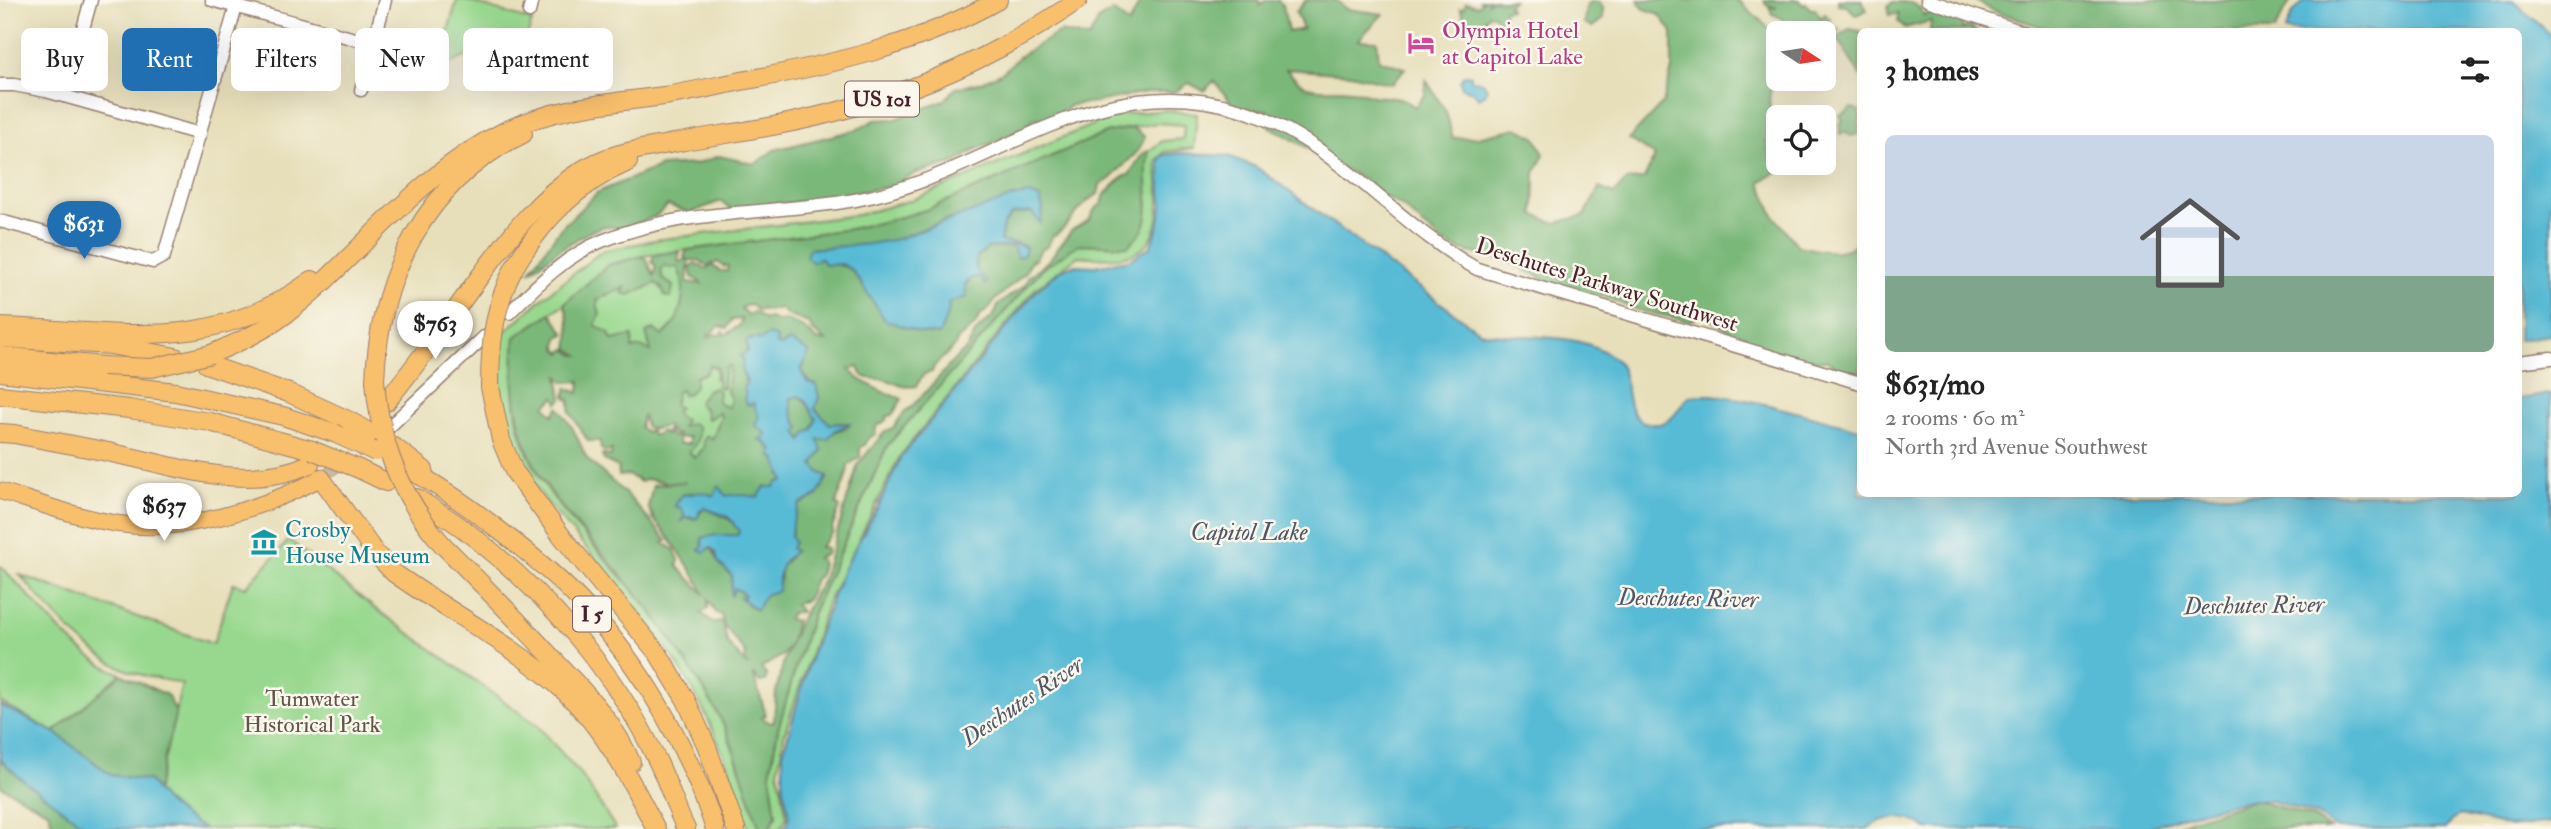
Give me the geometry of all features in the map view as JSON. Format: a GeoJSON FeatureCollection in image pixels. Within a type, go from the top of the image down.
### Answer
{"type":"FeatureCollection","features":[{"type":"Feature","properties":{"kind":"highway","name":"US 101"},"geometry":{"type":"LineString","coordinates":[[664,96],[794,72],[869,54],[947,26],[998,0]]}},
{"type":"Feature","properties":{"kind":"highway","name":"US 101"},"geometry":{"type":"LineString","coordinates":[[667,145],[816,117],[894,95],[949,74],[1009,44],[1078,0]]}},
{"type":"Feature","properties":{"kind":"highway"},"geometry":{"type":"LineString","coordinates":[[0,356],[152,368],[209,359],[284,316],[450,163],[506,130],[570,109],[603,102],[664,96]]}},
{"type":"Feature","properties":{"kind":"highway"},"geometry":{"type":"LineString","coordinates":[[662,829],[612,725],[507,609],[442,544],[415,510],[399,480],[381,426],[375,380],[380,326],[390,287],[410,242],[446,192],[482,160],[530,132],[557,121],[664,96]]}},
{"type":"Feature","properties":{"kind":"highway"},"geometry":{"type":"LineString","coordinates":[[667,145],[611,170],[574,193],[543,223],[505,284],[494,323],[490,387],[501,440],[514,471],[559,534],[659,655],[686,700],[707,747],[734,823]]}},
{"type":"Feature","properties":{"kind":"highway"},"geometry":{"type":"LineString","coordinates":[[386,402],[500,247],[534,208],[566,181],[597,162],[629,149],[667,145]]}},
{"type":"Feature","properties":{"kind":"highway"},"geometry":{"type":"LineString","coordinates":[[0,327],[155,335],[185,333],[216,326],[274,304],[368,237]]}},
{"type":"Feature","properties":{"kind":"highway"},"geometry":{"type":"LineString","coordinates":[[0,338],[110,345],[176,357]]}},
{"type":"Feature","properties":{"kind":"highway"},"geometry":{"type":"LineString","coordinates":[[209,359],[364,425]]}},
{"type":"Feature","properties":{"kind":"highway"},"geometry":{"type":"LineString","coordinates":[[0,372],[105,382],[187,394],[283,416],[334,433],[376,453]]}},
{"type":"Feature","properties":{"kind":"highway"},"geometry":{"type":"LineString","coordinates":[[0,395],[129,409],[210,422],[318,466],[381,560],[394,573],[530,664],[565,692],[610,747],[656,829]]}},
{"type":"Feature","properties":{"kind":"highway"},"geometry":{"type":"LineString","coordinates":[[0,422],[121,455]]}},
{"type":"Feature","properties":{"kind":"highway"},"geometry":{"type":"LineString","coordinates":[[0,433],[230,478],[263,477],[318,466],[359,469],[386,482]]}},
{"type":"Feature","properties":{"kind":"highway"},"geometry":{"type":"LineString","coordinates":[[394,447],[464,504]]}},
{"type":"Feature","properties":{"kind":"highway","name":"I 5"},"geometry":{"type":"LineString","coordinates":[[401,465],[464,504],[530,554],[586,607],[634,667],[674,733],[714,826]]}},
{"type":"Feature","properties":{"kind":"highway","name":"I 5"},"geometry":{"type":"LineString","coordinates":[[417,498],[465,530],[509,567],[548,604],[581,641],[640,727],[657,759],[686,829]]}},
{"type":"Feature","properties":{"kind":"main road"},"geometry":{"type":"LineString","coordinates":[[0,491],[90,518],[144,525],[201,520],[242,511],[278,499],[318,466]]}},
{"type":"Feature","properties":{"kind":"street"},"geometry":{"type":"LineString","coordinates":[[64,96],[91,0]]}},
{"type":"Feature","properties":{"kind":"street"},"geometry":{"type":"LineString","coordinates":[[212,0],[237,3],[355,38]]}},
{"type":"Feature","properties":{"kind":"street"},"geometry":{"type":"LineString","coordinates":[[377,28],[385,0]]}},
{"type":"Feature","properties":{"kind":"street"},"geometry":{"type":"LineString","coordinates":[[1927,0],[2011,28]]}},
{"type":"Feature","properties":{"kind":"street"},"geometry":{"type":"LineString","coordinates":[[0,221],[153,262],[164,256],[237,3]]}},
{"type":"Feature","properties":{"kind":"street"},"geometry":{"type":"LineString","coordinates":[[0,85],[14,85],[64,96],[200,134]]}},
{"type":"Feature","properties":{"kind":"street","name":"Deschutes Parkway Southwest"},"geometry":{"type":"LineString","coordinates":[[509,313],[542,280],[570,258],[603,240],[629,231],[690,219],[856,200],[910,185],[1076,114],[1123,102],[1159,98],[1200,101],[1239,109],[1307,141],[1447,253],[1477,269],[1857,382]]}},
{"type":"Feature","properties":{"kind":"street"},"geometry":{"type":"LineString","coordinates":[[389,427],[484,337]]}},
{"type":"Feature","properties":{"kind":"street"},"geometry":{"type":"LineString","coordinates":[[2522,362],[2551,358]]}},
{"type":"Feature","properties":{"kind":"green space"},"geometry":{"type":"Polygon","coordinates":[[[457,0],[532,21],[530,28],[463,28],[463,58],[449,65],[449,28],[457,0]]]}},
{"type":"Feature","properties":{"kind":"green space"},"geometry":{"type":"Polygon","coordinates":[[[1141,0],[1259,0],[1260,6],[1265,0],[1277,0],[1283,6],[1288,32],[1303,29],[1296,12],[1306,0],[1336,0],[1346,9],[1383,14],[1358,40],[1377,41],[1379,60],[1405,68],[1392,84],[1351,74],[1286,69],[1294,78],[1309,87],[1351,90],[1373,96],[1398,98],[1415,107],[1425,95],[1426,80],[1446,112],[1453,138],[1477,137],[1517,128],[1535,137],[1544,154],[1535,173],[1534,215],[1556,223],[1585,215],[1599,188],[1614,194],[1627,180],[1644,179],[1655,156],[1629,139],[1663,103],[1672,69],[1672,32],[1660,15],[1643,8],[1638,0],[1736,0],[1766,26],[1766,91],[1771,91],[1770,105],[1766,105],[1766,175],[1772,175],[1760,182],[1774,216],[1798,246],[1840,251],[1857,242],[1857,372],[1841,369],[1828,361],[1802,361],[1789,353],[1739,340],[1723,326],[1702,315],[1688,322],[1636,309],[1603,295],[1582,302],[1572,289],[1554,286],[1504,260],[1460,250],[1442,242],[1402,206],[1385,197],[1364,180],[1269,126],[1268,110],[1238,111],[1214,81],[1204,91],[1189,83],[1174,92],[1148,92],[1071,105],[1053,118],[1034,119],[1021,131],[974,150],[957,162],[916,173],[893,186],[804,202],[755,206],[737,214],[721,201],[690,213],[668,205],[656,216],[622,229],[604,226],[589,232],[529,272],[561,228],[598,192],[661,166],[696,164],[719,156],[755,164],[774,150],[856,130],[875,120],[896,119],[944,101],[956,88],[982,82],[1003,72],[1020,56],[1060,32],[1089,38],[1099,19],[1113,11],[1129,24],[1141,0]]]}},
{"type":"Feature","properties":{"kind":"green space"},"geometry":{"type":"Polygon","coordinates":[[[1480,0],[1489,0],[1488,3],[1492,0],[1514,0],[1508,5],[1510,9],[1504,10],[1504,17],[1500,20],[1502,23],[1496,25],[1496,16],[1489,14],[1485,19],[1487,23],[1476,26],[1466,24],[1460,8],[1463,9],[1466,3],[1477,6],[1482,2],[1480,0]]]}},
{"type":"Feature","properties":{"kind":"green space"},"geometry":{"type":"Polygon","coordinates":[[[1764,0],[1800,0],[1810,9],[1815,9],[1821,18],[1825,14],[1830,21],[1783,21],[1782,18],[1772,14],[1769,7],[1777,8],[1766,5],[1764,0]]]}},
{"type":"Feature","properties":{"kind":"green space"},"geometry":{"type":"Polygon","coordinates":[[[1838,0],[1862,0],[1867,10],[1856,15],[1847,6],[1838,5],[1838,0]]]}},
{"type":"Feature","properties":{"kind":"green space"},"geometry":{"type":"Polygon","coordinates":[[[1975,0],[2291,0],[2276,28],[2044,28],[1989,9],[1975,0]]]}},
{"type":"Feature","properties":{"kind":"green space"},"geometry":{"type":"Polygon","coordinates":[[[1590,1],[1599,2],[1603,8],[1603,19],[1592,27],[1584,23],[1586,7],[1590,1]]]}},
{"type":"Feature","properties":{"kind":"green space"},"geometry":{"type":"Polygon","coordinates":[[[1893,2],[1907,2],[1915,5],[1924,15],[1940,11],[1951,17],[1962,18],[1962,28],[1930,28],[1931,21],[1905,28],[1898,21],[1898,14],[1889,15],[1888,6],[1893,2]]]}},
{"type":"Feature","properties":{"kind":"green space"},"geometry":{"type":"Polygon","coordinates":[[[1849,29],[1857,30],[1857,70],[1837,38],[1849,29]]]}},
{"type":"Feature","properties":{"kind":"green space"},"geometry":{"type":"Polygon","coordinates":[[[1851,108],[1857,110],[1857,134],[1850,136],[1847,132],[1840,134],[1840,123],[1843,121],[1840,115],[1851,108]]]}},
{"type":"Feature","properties":{"kind":"green space"},"geometry":{"type":"Polygon","coordinates":[[[1166,110],[1197,114],[1194,148],[1165,152],[1156,161],[1159,214],[1151,238],[1143,247],[1126,256],[1078,256],[1035,289],[900,456],[827,604],[784,735],[778,771],[787,817],[780,829],[769,829],[776,815],[770,773],[778,729],[813,612],[887,446],[1042,269],[1079,244],[1127,246],[1146,185],[1145,166],[1149,151],[1162,141],[1183,139],[1184,125],[1157,123],[1108,132],[926,210],[887,221],[850,229],[642,256],[608,265],[564,304],[515,337],[515,404],[528,454],[559,505],[657,620],[710,701],[730,740],[760,829],[749,829],[718,741],[687,679],[640,612],[563,522],[529,477],[512,438],[502,395],[500,374],[504,332],[602,251],[655,240],[858,215],[912,200],[1116,115],[1166,110]]]}},
{"type":"Feature","properties":{"kind":"green space"},"geometry":{"type":"Polygon","coordinates":[[[1133,128],[1145,137],[1138,151],[1110,179],[1100,185],[1098,194],[1085,204],[1064,228],[1051,237],[1047,247],[1041,249],[1030,262],[1026,272],[980,315],[975,325],[958,339],[955,346],[934,366],[932,372],[924,374],[916,386],[908,387],[888,380],[867,378],[858,367],[849,369],[887,394],[902,399],[892,415],[887,416],[886,420],[876,427],[875,434],[860,448],[860,457],[848,465],[836,504],[840,507],[833,532],[820,547],[827,548],[826,554],[817,558],[822,561],[820,575],[815,579],[807,600],[795,604],[801,612],[791,613],[788,619],[796,621],[790,644],[783,655],[761,668],[767,676],[765,681],[760,682],[753,674],[766,715],[762,717],[769,723],[774,722],[776,692],[784,660],[798,624],[823,579],[858,464],[885,432],[894,427],[905,411],[912,407],[965,351],[976,332],[995,313],[998,305],[1025,285],[1028,277],[1049,260],[1072,230],[1089,220],[1095,209],[1102,204],[1105,194],[1124,176],[1129,175],[1143,153],[1149,151],[1148,211],[1138,236],[1128,246],[1079,244],[1042,269],[887,446],[813,612],[778,729],[770,773],[776,815],[769,829],[760,829],[725,728],[702,687],[657,620],[553,495],[534,464],[520,428],[514,387],[515,337],[551,313],[565,334],[558,337],[557,348],[562,353],[566,349],[579,355],[568,348],[569,326],[564,304],[608,265],[643,256],[654,276],[654,255],[680,251],[678,261],[681,262],[687,259],[684,257],[687,250],[850,229],[887,221],[926,210],[1108,132],[1133,128]],[[1043,209],[946,220],[897,239],[820,258],[826,265],[838,265],[854,272],[871,300],[883,312],[939,335],[949,310],[947,303],[973,277],[980,278],[975,268],[976,257],[988,248],[1014,246],[1017,257],[1024,255],[1026,247],[1000,242],[1003,225],[1012,214],[1032,212],[1040,222],[1043,209]],[[689,260],[687,282],[703,284],[692,277],[690,267],[695,263],[706,269],[712,265],[720,271],[727,271],[728,266],[724,267],[718,262],[707,266],[699,260],[689,260]],[[666,265],[661,269],[662,278],[673,286],[671,297],[665,296],[656,283],[630,295],[622,293],[626,286],[598,299],[600,314],[595,325],[609,333],[612,340],[633,336],[632,349],[640,347],[651,351],[646,333],[654,329],[662,336],[669,330],[679,314],[683,294],[681,275],[677,267],[666,265]],[[751,305],[744,306],[741,309],[748,315],[754,312],[765,320],[769,318],[792,322],[805,329],[816,340],[826,341],[813,331],[809,323],[787,315],[781,308],[758,311],[751,305]],[[742,319],[732,320],[727,328],[719,326],[708,335],[709,338],[713,334],[720,335],[723,332],[725,335],[740,325],[742,319]],[[758,338],[750,339],[744,357],[745,387],[768,434],[760,439],[773,450],[771,456],[775,458],[784,482],[774,487],[765,487],[758,497],[725,496],[718,492],[714,496],[693,493],[682,495],[675,506],[681,508],[683,520],[687,517],[694,520],[704,508],[728,518],[739,529],[738,535],[702,538],[703,547],[712,550],[720,564],[732,576],[732,595],[734,587],[745,595],[743,600],[752,608],[780,581],[782,566],[794,550],[791,549],[792,525],[796,511],[800,504],[817,496],[828,476],[820,473],[812,464],[817,438],[848,427],[850,423],[830,424],[815,409],[819,397],[801,371],[809,352],[758,341],[758,338]],[[710,365],[706,373],[695,377],[695,386],[690,393],[683,395],[681,390],[677,392],[674,405],[679,408],[675,412],[685,420],[682,427],[692,423],[698,427],[697,441],[689,452],[695,458],[704,447],[706,435],[712,439],[721,417],[719,412],[707,420],[705,409],[698,403],[707,390],[715,388],[719,391],[718,401],[729,407],[731,398],[727,392],[730,366],[725,367],[723,388],[717,386],[717,368],[710,365]],[[558,375],[562,399],[558,403],[555,397],[545,406],[553,415],[558,407],[573,429],[587,459],[628,496],[667,541],[663,543],[674,549],[679,560],[677,566],[705,595],[681,555],[652,518],[648,507],[653,485],[686,482],[670,483],[646,479],[641,482],[628,475],[619,476],[618,467],[604,460],[602,455],[611,456],[612,450],[606,452],[601,449],[600,441],[588,441],[570,412],[570,400],[565,395],[567,388],[579,393],[580,381],[563,382],[558,375]],[[643,415],[640,427],[646,432],[650,430],[652,435],[656,435],[661,431],[666,435],[667,430],[672,437],[677,437],[679,444],[689,444],[689,437],[680,438],[666,426],[654,429],[646,427],[643,415]],[[708,599],[708,608],[701,613],[714,623],[721,621],[728,644],[748,666],[745,661],[746,654],[724,625],[721,614],[716,613],[708,599]]]}},
{"type":"Feature","properties":{"kind":"green space"},"geometry":{"type":"Polygon","coordinates":[[[666,265],[677,267],[682,276],[684,294],[677,321],[651,351],[632,349],[632,336],[612,340],[595,325],[598,299],[628,284],[640,291],[656,283],[665,296],[661,269],[666,265]]]}},
{"type":"Feature","properties":{"kind":"green space"},"geometry":{"type":"Polygon","coordinates":[[[710,365],[717,368],[715,378],[730,365],[727,392],[731,398],[729,407],[718,401],[701,407],[714,416],[719,412],[722,417],[712,439],[707,436],[704,447],[695,458],[688,452],[698,437],[681,427],[680,418],[675,412],[678,408],[674,405],[676,392],[710,365]]]}},
{"type":"Feature","properties":{"kind":"green space"},"geometry":{"type":"Polygon","coordinates":[[[799,396],[810,406],[816,419],[812,430],[802,442],[797,431],[800,428],[791,407],[791,398],[799,396]]]}},
{"type":"Feature","properties":{"kind":"green space","name":"Tumwater Historical Park"},"geometry":{"type":"Polygon","coordinates":[[[289,540],[373,607],[537,725],[582,776],[616,829],[205,829],[186,819],[156,793],[182,684],[138,674],[109,661],[68,628],[20,575],[213,644],[233,583],[246,587],[289,540]]]}},
{"type":"Feature","properties":{"kind":"green space"},"geometry":{"type":"Polygon","coordinates":[[[0,566],[70,640],[103,665],[121,674],[54,732],[0,702],[0,566]]]}},
{"type":"Feature","properties":{"kind":"green space"},"geometry":{"type":"Polygon","coordinates":[[[121,674],[167,695],[176,712],[156,793],[150,781],[111,775],[54,732],[121,674]]]}},
{"type":"Feature","properties":{"kind":"green space"},"geometry":{"type":"Polygon","coordinates":[[[0,759],[19,777],[89,829],[53,829],[49,812],[0,786],[0,759]]]}},
{"type":"Feature","properties":{"kind":"green space"},"geometry":{"type":"Polygon","coordinates":[[[2255,800],[2312,817],[2330,829],[2171,829],[2191,819],[2255,800]]]}},
{"type":"Feature","properties":{"kind":"water"},"geometry":{"type":"Polygon","coordinates":[[[2305,0],[2513,0],[2551,36],[2551,335],[2522,339],[2522,28],[2286,28],[2293,13],[2305,0]]]}},
{"type":"Feature","properties":{"kind":"water"},"geometry":{"type":"Polygon","coordinates":[[[1464,75],[1470,75],[1472,81],[1483,82],[1487,88],[1484,95],[1478,98],[1474,92],[1462,88],[1460,81],[1464,75]]]}},
{"type":"Feature","properties":{"kind":"water","name":"Capitol Lake"},"geometry":{"type":"Polygon","coordinates":[[[1180,153],[1228,156],[1256,167],[1480,332],[1568,340],[1601,350],[1615,359],[1620,366],[1633,412],[1638,419],[1646,423],[1666,422],[1687,398],[1700,395],[1744,400],[1857,428],[1857,497],[2522,497],[2522,398],[2551,394],[2551,822],[2511,827],[2461,815],[2453,819],[2445,829],[2337,829],[2305,811],[2272,801],[2255,800],[2185,815],[2144,829],[1927,829],[1913,821],[1897,818],[1882,821],[1867,829],[784,829],[789,814],[783,786],[783,753],[811,656],[843,570],[878,507],[901,457],[1036,291],[1059,271],[1073,265],[1095,266],[1129,260],[1150,247],[1158,228],[1162,206],[1159,160],[1164,155],[1180,153]]]}},
{"type":"Feature","properties":{"kind":"water"},"geometry":{"type":"Polygon","coordinates":[[[1029,194],[1040,198],[1043,209],[1040,223],[1032,212],[1012,214],[1003,225],[1000,241],[1026,247],[1024,255],[1017,258],[1013,246],[988,248],[977,257],[975,268],[987,282],[985,285],[980,278],[973,277],[965,284],[967,297],[948,303],[949,310],[939,335],[918,332],[885,320],[852,270],[842,264],[826,265],[820,258],[813,262],[806,257],[809,249],[897,239],[1013,197],[1029,194]]]}},
{"type":"Feature","properties":{"kind":"water"},"geometry":{"type":"Polygon","coordinates":[[[768,335],[777,338],[776,344],[780,346],[790,341],[809,352],[801,371],[807,382],[816,384],[819,397],[815,409],[830,424],[851,423],[836,430],[828,439],[818,439],[822,451],[813,464],[820,473],[828,476],[817,496],[800,504],[792,525],[791,537],[794,542],[791,549],[795,551],[784,561],[779,574],[778,591],[766,594],[756,610],[739,596],[744,598],[745,595],[735,588],[731,597],[732,576],[718,562],[716,552],[710,547],[705,552],[699,550],[703,547],[702,538],[738,535],[739,529],[727,516],[704,508],[699,512],[698,518],[687,517],[682,521],[684,514],[681,508],[675,506],[682,495],[703,492],[714,496],[719,486],[726,496],[738,494],[758,497],[765,487],[774,487],[778,482],[784,481],[775,458],[771,456],[773,450],[759,439],[767,434],[755,425],[759,416],[754,403],[748,405],[744,399],[746,393],[743,389],[747,381],[742,372],[743,359],[740,356],[748,351],[746,341],[759,338],[759,341],[768,335]],[[799,396],[791,398],[794,418],[800,428],[797,431],[802,441],[806,433],[812,430],[816,419],[804,399],[799,396]]]}},
{"type":"Feature","properties":{"kind":"water"},"geometry":{"type":"Polygon","coordinates":[[[0,705],[54,732],[111,775],[150,781],[174,809],[205,829],[89,829],[19,777],[0,759],[0,705]]]}},
{"type":"Feature","properties":{"kind":"tunnel"},"geometry":{"type":"LineString","coordinates":[[327,474],[370,443]]}},
{"type":"Feature","properties":{"kind":"place","name":"Olympia Hotel at Capitol Lake"},"geometry":{"type":"Point","coordinates":[1421,43]}},
{"type":"Feature","properties":{"kind":"place","name":"Crosby House Museum"},"geometry":{"type":"Point","coordinates":[264,542]}},
{"type":"Feature","properties":{"kind":"water label","name":"Deschutes River"},"geometry":{"type":"Point","coordinates":[1688,598]}},
{"type":"Feature","properties":{"kind":"water label","name":"Deschutes River"},"geometry":{"type":"Point","coordinates":[2254,605]}},
{"type":"Feature","properties":{"kind":"water label","name":"Deschutes River"},"geometry":{"type":"Point","coordinates":[1022,701]}}]}
